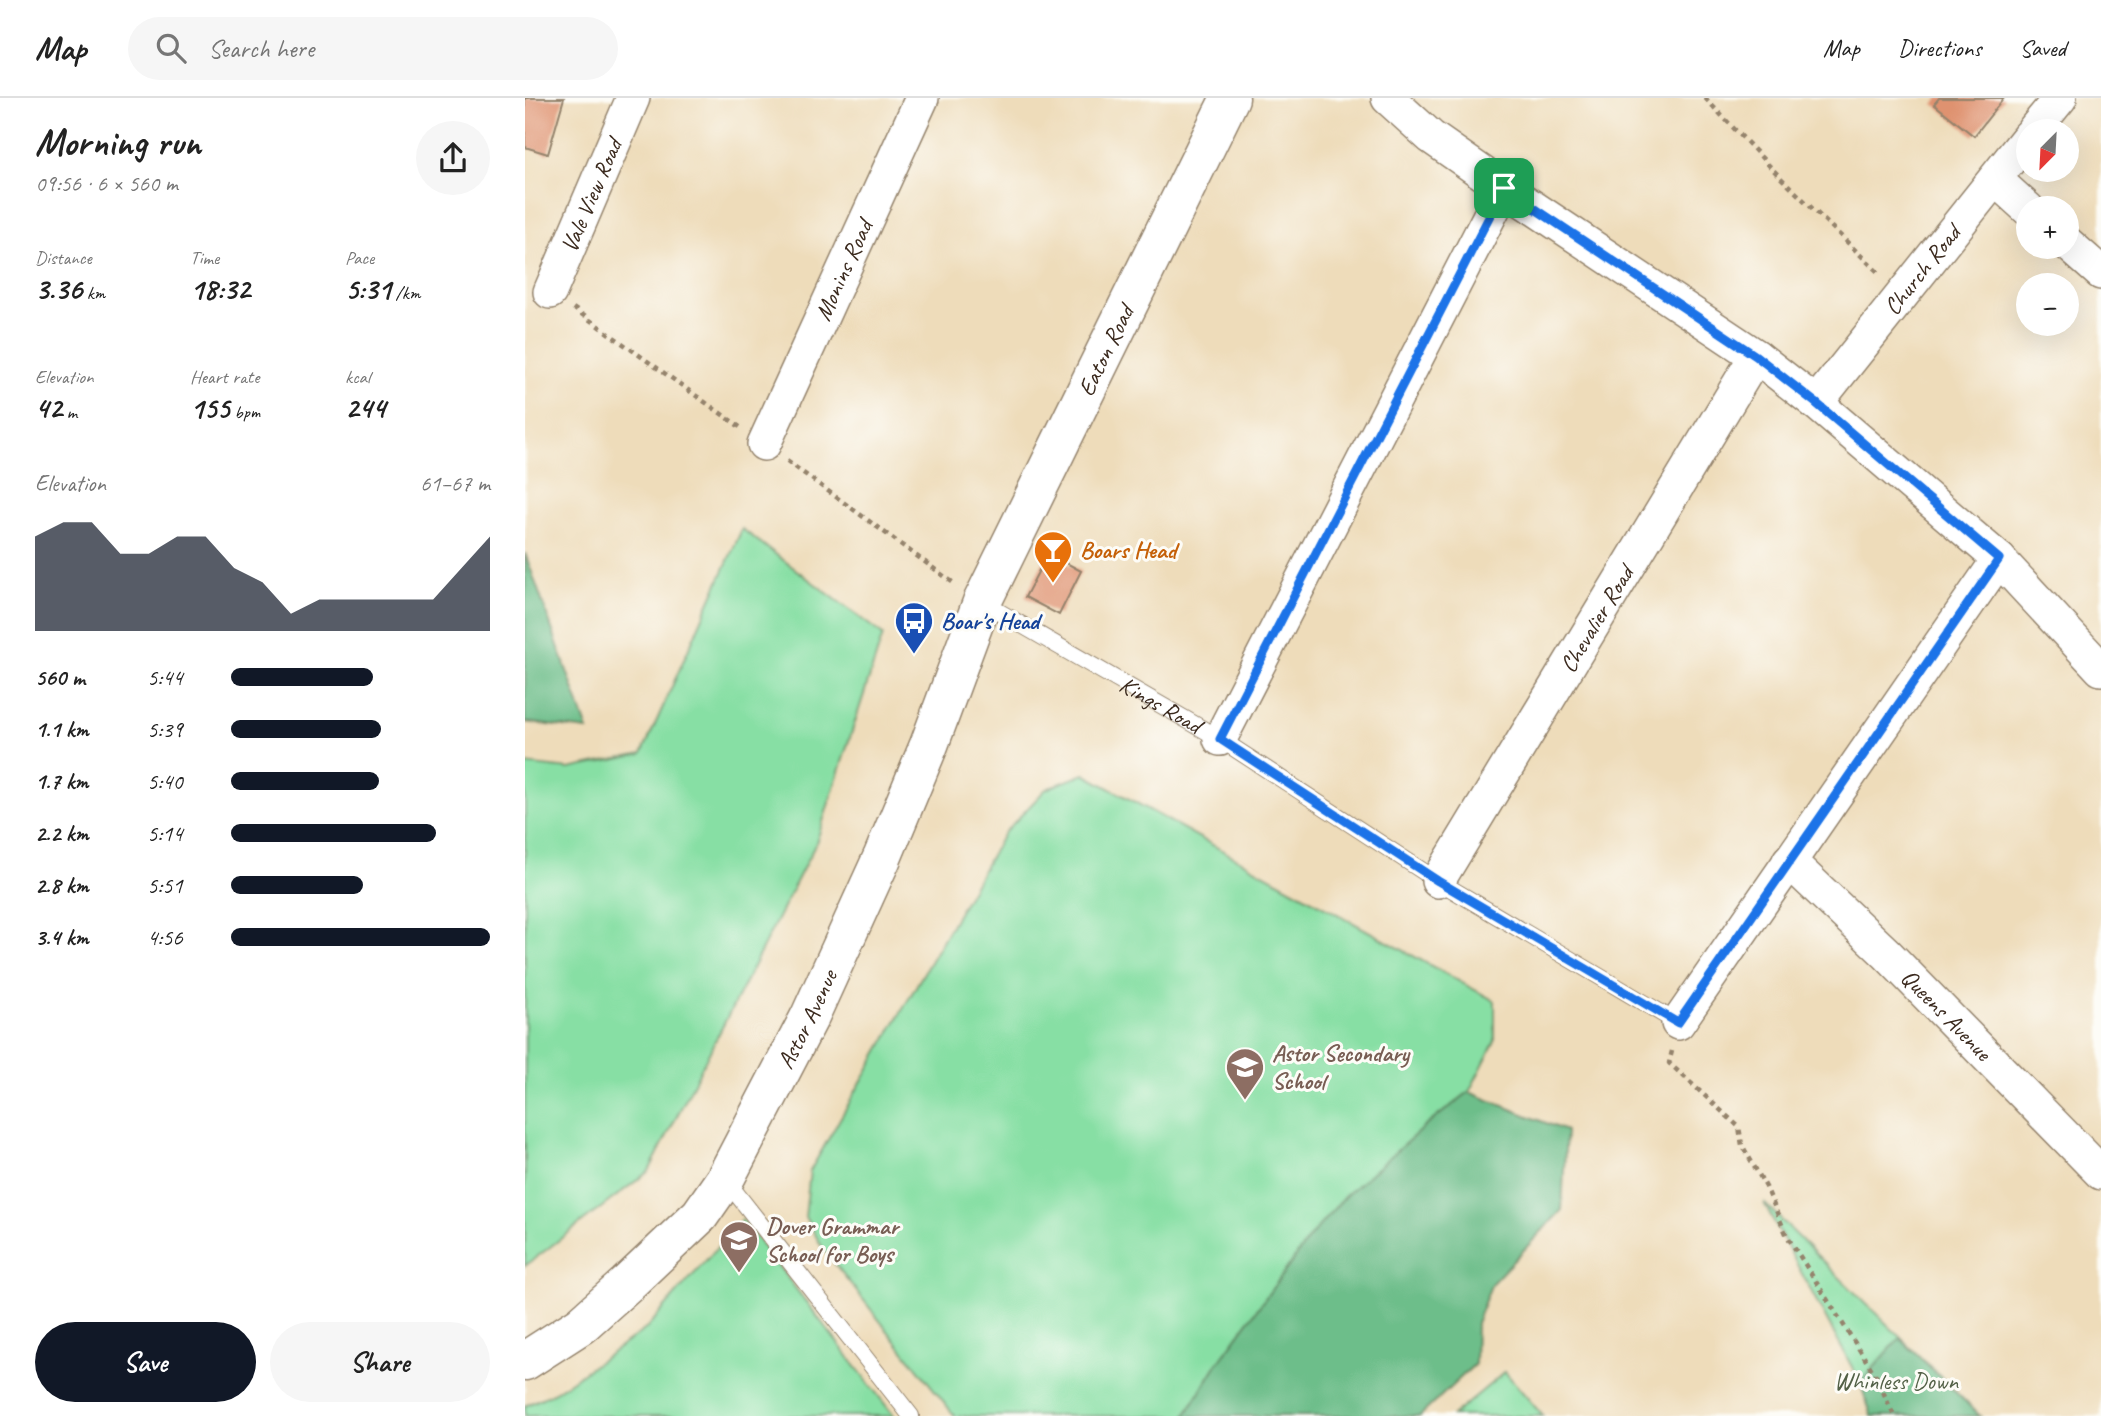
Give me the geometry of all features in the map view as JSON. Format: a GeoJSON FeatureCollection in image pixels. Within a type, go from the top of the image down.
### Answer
{"type":"FeatureCollection","features":[{"type":"Feature","properties":{"kind":"street","name":"Vale View Road"},"geometry":{"type":"LineString","coordinates":[[550,292],[633,98]]}},
{"type":"Feature","properties":{"kind":"street","name":"Monins Road"},"geometry":{"type":"LineString","coordinates":[[764,444],[922,98]]}},
{"type":"Feature","properties":{"kind":"street","name":"Eaton Road"},"geometry":{"type":"LineString","coordinates":[[982,603],[1230,98]]}},
{"type":"Feature","properties":{"kind":"street"},"geometry":{"type":"LineString","coordinates":[[1388,98],[1431,137],[1756,356],[1816,403],[1999,559],[2101,669]]}},
{"type":"Feature","properties":{"kind":"street"},"geometry":{"type":"LineString","coordinates":[[2043,119],[2060,98]]}},
{"type":"Feature","properties":{"kind":"street","name":"Church Road"},"geometry":{"type":"LineString","coordinates":[[1816,403],[2016,152]]}},
{"type":"Feature","properties":{"kind":"street"},"geometry":{"type":"LineString","coordinates":[[1995,179],[2016,198]]}},
{"type":"Feature","properties":{"kind":"street"},"geometry":{"type":"LineString","coordinates":[[1220,739],[1504,188]]}},
{"type":"Feature","properties":{"kind":"street"},"geometry":{"type":"LineString","coordinates":[[2079,254],[2101,273]]}},
{"type":"Feature","properties":{"kind":"street","name":"Chevalier Road"},"geometry":{"type":"LineString","coordinates":[[1438,881],[1756,356]]}},
{"type":"Feature","properties":{"kind":"street","name":"Kings Road"},"geometry":{"type":"LineString","coordinates":[[1678,1023],[1999,559]]}},
{"type":"Feature","properties":{"kind":"street","name":"Astor Avenue"},"geometry":{"type":"LineString","coordinates":[[525,1361],[581,1325],[627,1284],[700,1215],[725,1180],[810,1016],[882,858],[929,746],[982,603]]}},
{"type":"Feature","properties":{"kind":"street","name":"Queens Avenue"},"geometry":{"type":"LineString","coordinates":[[1789,861],[1887,954],[2101,1172]]}},
{"type":"Feature","properties":{"kind":"lane","name":"Kings Road"},"geometry":{"type":"LineString","coordinates":[[982,603],[1220,739],[1438,881],[1678,1023]]}},
{"type":"Feature","properties":{"kind":"lane"},"geometry":{"type":"LineString","coordinates":[[725,1180],[911,1416]]}},
{"type":"Feature","properties":{"kind":"path"},"geometry":{"type":"LineString","coordinates":[[1705,98],[1782,179],[1902,296]]}},
{"type":"Feature","properties":{"kind":"path"},"geometry":{"type":"LineString","coordinates":[[1669,1063],[1739,1127],[1742,1145],[1766,1187],[1787,1236],[1876,1376],[1894,1416]]}},
{"type":"Feature","properties":{"kind":"green space"},"geometry":{"type":"Polygon","coordinates":[[[742,529],[883,635],[816,843],[649,1171],[525,1266],[525,764],[569,769],[642,754],[742,529]]]}},
{"type":"Feature","properties":{"kind":"green space"},"geometry":{"type":"Polygon","coordinates":[[[525,553],[588,730],[525,722],[525,553]]]}},
{"type":"Feature","properties":{"kind":"green space"},"geometry":{"type":"Polygon","coordinates":[[[1084,774],[1495,1001],[1495,1041],[1469,1092],[1424,1127],[1313,1233],[1217,1364],[1185,1416],[955,1416],[824,1250],[805,1217],[810,1171],[1004,833],[1046,789],[1084,774]]]}},
{"type":"Feature","properties":{"kind":"green space"},"geometry":{"type":"Polygon","coordinates":[[[1469,1092],[1566,1131],[1562,1210],[1492,1283],[1476,1323],[1475,1364],[1420,1416],[1185,1416],[1217,1364],[1313,1233],[1345,1196],[1424,1127],[1469,1092]]]}},
{"type":"Feature","properties":{"kind":"green space","name":"Whinless Down"},"geometry":{"type":"Polygon","coordinates":[[[1764,1203],[1980,1416],[1872,1416],[1860,1382],[1764,1203]]]}},
{"type":"Feature","properties":{"kind":"green space","name":"Dover Grammar School for Boys"},"geometry":{"type":"Polygon","coordinates":[[[742,1219],[894,1416],[525,1416],[525,1406],[555,1392],[647,1328],[742,1219]]]}},
{"type":"Feature","properties":{"kind":"green space"},"geometry":{"type":"Polygon","coordinates":[[[1900,1338],[1980,1416],[1872,1416],[1860,1383],[1900,1338]]]}},
{"type":"Feature","properties":{"kind":"green space"},"geometry":{"type":"Polygon","coordinates":[[[1505,1372],[1543,1416],[1452,1416],[1505,1372]]]}},
{"type":"Feature","properties":{"kind":"building"},"geometry":{"type":"Polygon","coordinates":[[[525,98],[564,98],[548,154],[525,147],[525,98]]]}},
{"type":"Feature","properties":{"kind":"building"},"geometry":{"type":"Polygon","coordinates":[[[1939,98],[2004,98],[1974,136],[1934,104],[1939,98]]]}},
{"type":"Feature","properties":{"kind":"building","name":"Boars Head"},"geometry":{"type":"Polygon","coordinates":[[[1048,553],[1081,571],[1059,615],[1025,597],[1048,553]]]}},
{"type":"Feature","properties":{"kind":"place","name":"Boars Head"},"geometry":{"type":"Point","coordinates":[1053,584]}},
{"type":"Feature","properties":{"kind":"place","name":"Boar's Head"},"geometry":{"type":"Point","coordinates":[914,655]}},
{"type":"Feature","properties":{"kind":"place","name":"Astor Secondary School"},"geometry":{"type":"Point","coordinates":[1245,1101]}},
{"type":"Feature","properties":{"kind":"place","name":"Dover Grammar School for Boys"},"geometry":{"type":"Point","coordinates":[739,1274]}},
{"type":"Feature","properties":{"kind":"route"},"geometry":{"type":"LineString","coordinates":[[1504,188],[1756,356],[1816,403],[1999,559],[1678,1023],[1438,881],[1220,739],[1504,188]]}}]}
